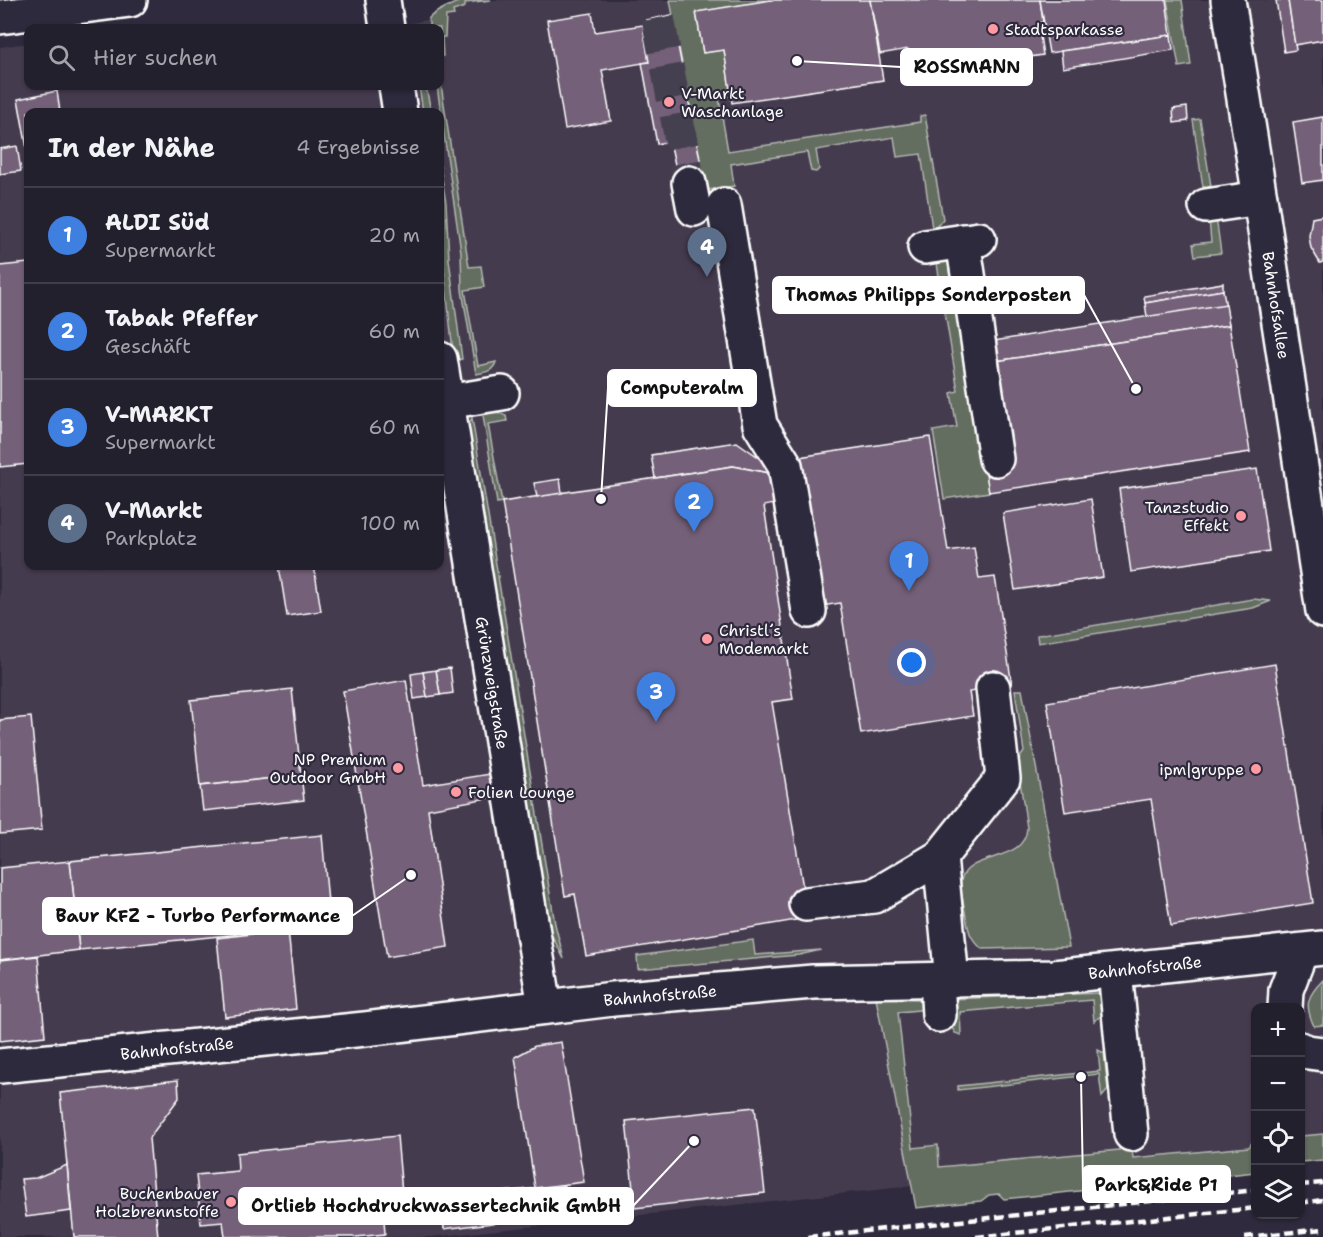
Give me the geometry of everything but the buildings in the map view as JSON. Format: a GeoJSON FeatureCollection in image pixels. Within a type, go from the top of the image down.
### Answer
{"type":"FeatureCollection","features":[{"type":"Feature","properties":{"kind":"street"},"geometry":{"type":"LineString","coordinates":[[0,17],[130,0]]}},
{"type":"Feature","properties":{"kind":"street"},"geometry":{"type":"LineString","coordinates":[[383,0],[386,24]]}},
{"type":"Feature","properties":{"kind":"street","name":"Bahnhofsallee"},"geometry":{"type":"LineString","coordinates":[[1228,0],[1323,611]]}},
{"type":"Feature","properties":{"kind":"street"},"geometry":{"type":"LineString","coordinates":[[397,90],[399,108]]}},
{"type":"Feature","properties":{"kind":"street"},"geometry":{"type":"LineString","coordinates":[[1206,206],[1260,198]]}},
{"type":"Feature","properties":{"kind":"street"},"geometry":{"type":"LineString","coordinates":[[702,199],[760,425],[785,465],[809,611]]}},
{"type":"Feature","properties":{"kind":"street"},"geometry":{"type":"LineString","coordinates":[[925,247],[971,240],[996,459]]}},
{"type":"Feature","properties":{"kind":"street","name":"Grünzweigstraße"},"geometry":{"type":"LineString","coordinates":[[444,388],[545,1007]]}},
{"type":"Feature","properties":{"kind":"street"},"geometry":{"type":"LineString","coordinates":[[446,402],[502,393]]}},
{"type":"Feature","properties":{"kind":"street"},"geometry":{"type":"LineString","coordinates":[[806,904],[874,896],[940,857],[1003,778],[993,688]]}},
{"type":"Feature","properties":{"kind":"street"},"geometry":{"type":"LineString","coordinates":[[939,1015],[944,980],[940,857]]}},
{"type":"Feature","properties":{"kind":"street"},"geometry":{"type":"LineString","coordinates":[[1285,1003],[1286,990],[1312,950]]}},
{"type":"Feature","properties":{"kind":"street","name":"Bahnhofstraße"},"geometry":{"type":"LineString","coordinates":[[0,1066],[365,1029],[545,1007],[615,1010],[813,982],[859,991],[944,980],[1054,977],[1312,950]]}},
{"type":"Feature","properties":{"kind":"street"},"geometry":{"type":"LineString","coordinates":[[1115,971],[1131,1134]]}},
{"type":"Feature","properties":{"kind":"street"},"geometry":{"type":"LineString","coordinates":[[1305,1051],[1323,1054]]}},
{"type":"Feature","properties":{"kind":"shaded area"},"geometry":{"type":"Polygon","coordinates":[[[491,0],[1323,0],[1323,1143],[1305,1145],[1305,1003],[1251,1003],[1251,1150],[432,1237],[0,1237],[0,47],[24,44],[24,90],[444,90],[444,24],[407,24],[453,15],[453,11],[465,3],[491,0]]]}},
{"type":"Feature","properties":{"kind":"green space"},"geometry":{"type":"Polygon","coordinates":[[[464,0],[491,0],[465,3],[465,7],[453,11],[454,15],[446,16],[444,37],[444,24],[429,24],[429,18],[464,0]]]}},
{"type":"Feature","properties":{"kind":"green space"},"geometry":{"type":"Polygon","coordinates":[[[670,0],[771,0],[696,12],[703,53],[724,50],[731,96],[719,99],[728,151],[920,122],[920,116],[925,115],[943,219],[932,228],[921,154],[897,157],[894,137],[816,150],[819,169],[816,172],[811,171],[807,152],[731,164],[734,186],[702,191],[704,179],[670,0]]]}},
{"type":"Feature","properties":{"kind":"green space"},"geometry":{"type":"Polygon","coordinates":[[[1167,0],[1182,0],[1191,65],[1179,67],[1167,0]]]}},
{"type":"Feature","properties":{"kind":"green space"},"geometry":{"type":"Polygon","coordinates":[[[420,90],[427,90],[430,108],[422,108],[420,90]]]}},
{"type":"Feature","properties":{"kind":"green space"},"geometry":{"type":"Polygon","coordinates":[[[438,90],[442,90],[469,267],[481,266],[484,287],[465,290],[478,366],[496,362],[491,370],[476,374],[462,290],[461,252],[444,134],[444,108],[440,108],[438,90]]]}},
{"type":"Feature","properties":{"kind":"green space"},"geometry":{"type":"Polygon","coordinates":[[[1200,119],[1211,186],[1203,187],[1193,120],[1200,119]]]}},
{"type":"Feature","properties":{"kind":"green space"},"geometry":{"type":"Polygon","coordinates":[[[444,190],[449,259],[462,359],[454,360],[444,270],[444,190]]]}},
{"type":"Feature","properties":{"kind":"green space"},"geometry":{"type":"Polygon","coordinates":[[[1216,217],[1221,253],[1195,256],[1193,244],[1211,242],[1209,219],[1216,217]]]}},
{"type":"Feature","properties":{"kind":"green space"},"geometry":{"type":"Polygon","coordinates":[[[942,260],[948,262],[963,358],[969,357],[989,492],[944,499],[933,431],[957,427],[951,393],[958,391],[937,264],[942,260]]]}},
{"type":"Feature","properties":{"kind":"green space"},"geometry":{"type":"Polygon","coordinates":[[[494,412],[506,416],[507,421],[488,424],[502,502],[497,503],[483,415],[494,412]]]}},
{"type":"Feature","properties":{"kind":"green space"},"geometry":{"type":"Polygon","coordinates":[[[472,418],[555,924],[564,959],[545,922],[467,427],[472,418]]]}},
{"type":"Feature","properties":{"kind":"green space"},"geometry":{"type":"Polygon","coordinates":[[[1253,599],[1271,601],[1253,608],[1038,643],[1037,635],[1253,599]]]}},
{"type":"Feature","properties":{"kind":"green space"},"geometry":{"type":"Polygon","coordinates":[[[1015,690],[1022,690],[1069,947],[982,949],[972,937],[967,924],[961,888],[961,880],[966,871],[974,865],[1017,847],[1024,839],[1027,828],[1017,761],[1024,752],[1015,690]]]}},
{"type":"Feature","properties":{"kind":"green space"},"geometry":{"type":"Polygon","coordinates":[[[753,940],[755,955],[821,950],[799,955],[638,969],[637,956],[753,940]]]}},
{"type":"Feature","properties":{"kind":"green space"},"geometry":{"type":"Polygon","coordinates":[[[1323,980],[1323,1025],[1314,1026],[1308,1006],[1310,996],[1323,980]]]}},
{"type":"Feature","properties":{"kind":"green space"},"geometry":{"type":"Polygon","coordinates":[[[1101,993],[1102,1015],[1094,1021],[1092,1000],[960,1012],[961,1035],[955,1033],[951,1026],[950,999],[1101,993]]]}},
{"type":"Feature","properties":{"kind":"green space"},"geometry":{"type":"Polygon","coordinates":[[[876,998],[920,1000],[921,1009],[898,1012],[913,1148],[938,1145],[939,1167],[1119,1150],[1119,1140],[1131,1139],[1133,1158],[1249,1147],[1251,1144],[1251,1172],[1004,1199],[999,1194],[989,1195],[981,1201],[916,1208],[876,998]]]}},
{"type":"Feature","properties":{"kind":"green space"},"geometry":{"type":"Polygon","coordinates":[[[1098,1050],[1104,1053],[1108,1090],[1102,1097],[1099,1074],[958,1090],[958,1086],[1100,1071],[1098,1050]]]}},
{"type":"Feature","properties":{"kind":"green space"},"geometry":{"type":"Polygon","coordinates":[[[1323,1134],[1323,1160],[1305,1162],[1305,1136],[1323,1134]]]}},
{"type":"Feature","properties":{"kind":"tunnel"},"geometry":{"type":"LineString","coordinates":[[658,18],[689,183]]}},
{"type":"Feature","properties":{"kind":"railway"},"geometry":{"type":"LineString","coordinates":[[1305,1185],[1323,1183]]}},
{"type":"Feature","properties":{"kind":"railway"},"geometry":{"type":"LineString","coordinates":[[808,1237],[1251,1191]]}},
{"type":"Feature","properties":{"kind":"railway"},"geometry":{"type":"LineString","coordinates":[[1305,1202],[1323,1200]]}},
{"type":"Feature","properties":{"kind":"railway"},"geometry":{"type":"LineString","coordinates":[[976,1237],[1251,1209]]}},
{"type":"Feature","properties":{"kind":"railway"},"geometry":{"type":"LineString","coordinates":[[1245,1237],[1323,1229]]}},
{"type":"Feature","properties":{"kind":"place","name":"Stadtsparkasse"},"geometry":{"type":"Point","coordinates":[993,29]}},
{"type":"Feature","properties":{"kind":"place","name":"ROSSMANN"},"geometry":{"type":"Point","coordinates":[797,61]}},
{"type":"Feature","properties":{"kind":"place","name":"V-Markt Waschanlage"},"geometry":{"type":"Point","coordinates":[669,102]}},
{"type":"Feature","properties":{"kind":"place","name":"V-Markt"},"geometry":{"type":"Point","coordinates":[707,277]}},
{"type":"Feature","properties":{"kind":"place","name":"Thomas Philipps Sonderposten"},"geometry":{"type":"Point","coordinates":[1136,389]}},
{"type":"Feature","properties":{"kind":"place","name":"Computeralm"},"geometry":{"type":"Point","coordinates":[601,499]}},
{"type":"Feature","properties":{"kind":"place","name":"Tanzstudio Effekt"},"geometry":{"type":"Point","coordinates":[1241,516]}},
{"type":"Feature","properties":{"kind":"place","name":"Tabak Pfeffer"},"geometry":{"type":"Point","coordinates":[694,532]}},
{"type":"Feature","properties":{"kind":"place","name":"ALDI Süd"},"geometry":{"type":"Point","coordinates":[909,591]}},
{"type":"Feature","properties":{"kind":"place","name":"Christl´s Modemarkt"},"geometry":{"type":"Point","coordinates":[707,639]}},
{"type":"Feature","properties":{"kind":"place","name":"V-MARKT"},"geometry":{"type":"Point","coordinates":[656,722]}},
{"type":"Feature","properties":{"kind":"place","name":"NP Premium Outdoor GmbH"},"geometry":{"type":"Point","coordinates":[398,768]}},
{"type":"Feature","properties":{"kind":"place","name":"ipm|gruppe"},"geometry":{"type":"Point","coordinates":[1256,769]}},
{"type":"Feature","properties":{"kind":"place","name":"Folien Lounge"},"geometry":{"type":"Point","coordinates":[456,792]}},
{"type":"Feature","properties":{"kind":"place","name":"Baur KFZ - Turbo Performance"},"geometry":{"type":"Point","coordinates":[411,875]}},
{"type":"Feature","properties":{"kind":"place","name":"Park&Ride P1"},"geometry":{"type":"Point","coordinates":[1081,1077]}},
{"type":"Feature","properties":{"kind":"place","name":"Ortlieb Hochdruckwassertechnik GmbH"},"geometry":{"type":"Point","coordinates":[694,1141]}},
{"type":"Feature","properties":{"kind":"place","name":"Buchenbauer Holzbrennstoffe"},"geometry":{"type":"Point","coordinates":[231,1202]}}]}
